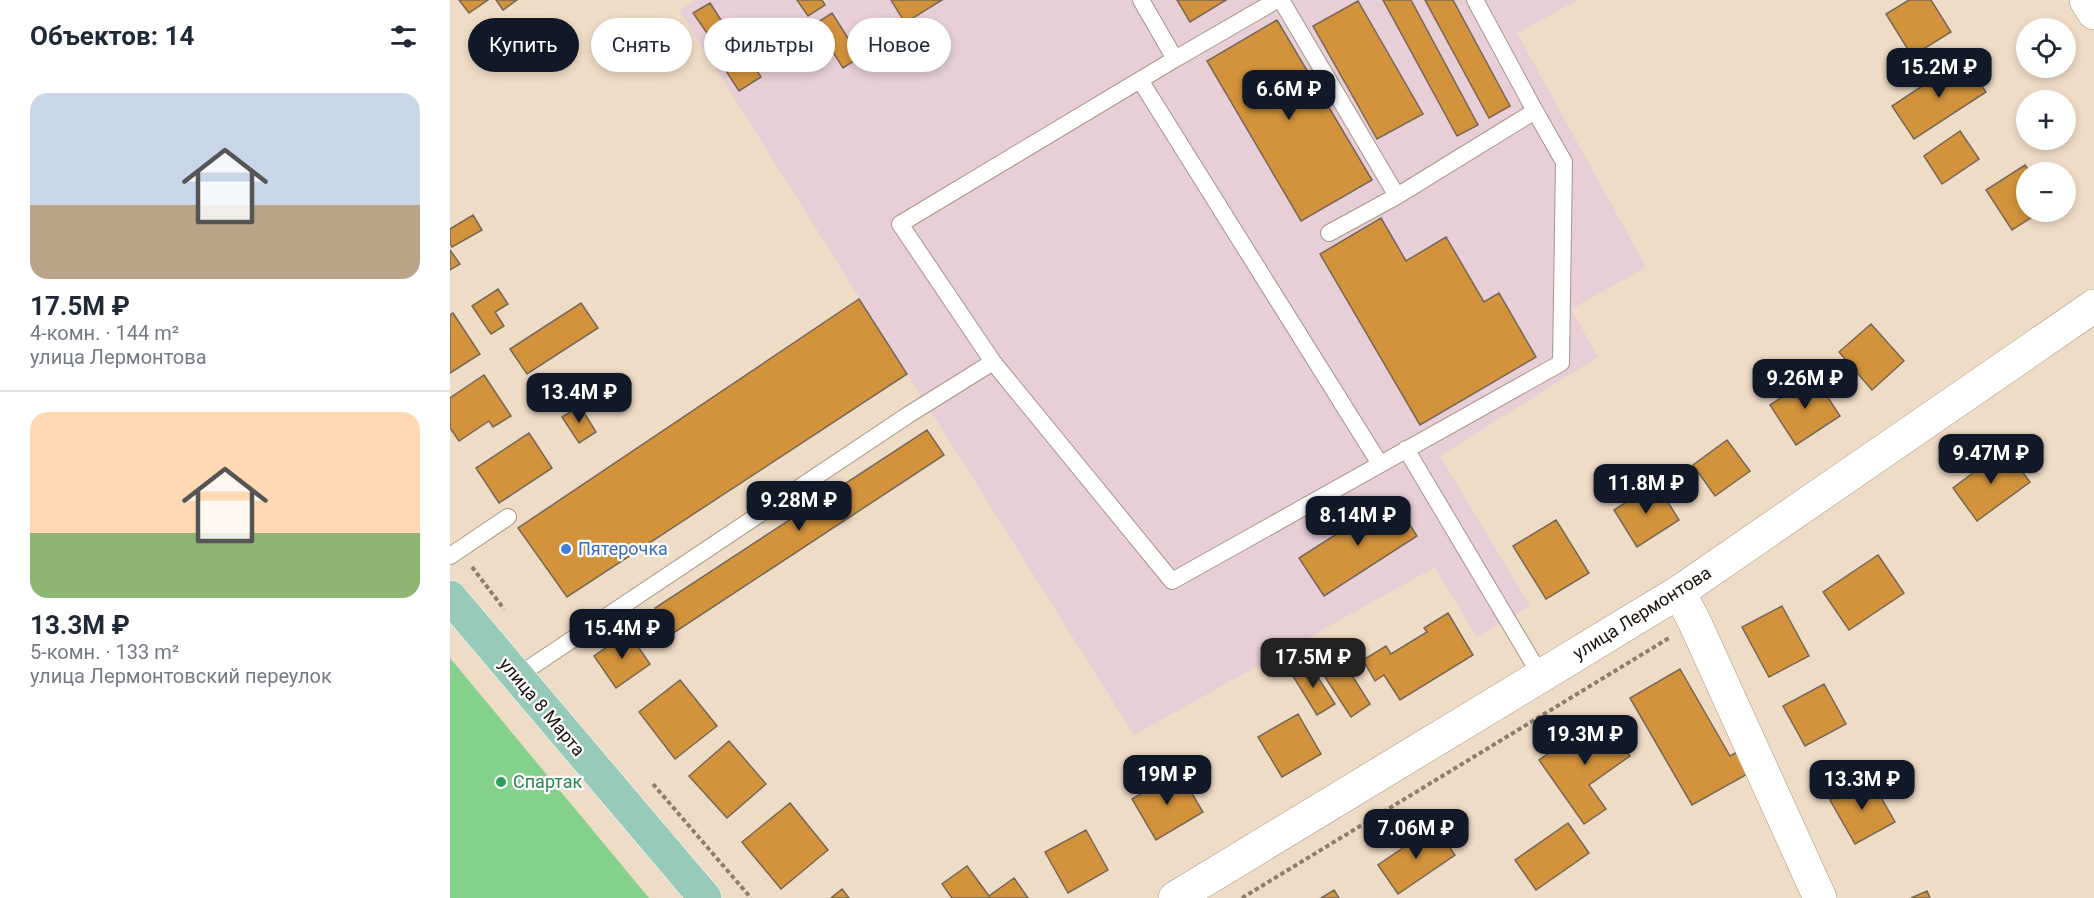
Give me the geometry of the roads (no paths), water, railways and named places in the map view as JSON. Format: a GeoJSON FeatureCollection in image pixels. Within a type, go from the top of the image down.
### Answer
{"type":"FeatureCollection","features":[{"type":"Feature","properties":{"kind":"main road","name":"улица 8 Марта"},"geometry":{"type":"LineString","coordinates":[[450,597],[705,898]]}},
{"type":"Feature","properties":{"kind":"street"},"geometry":{"type":"LineString","coordinates":[[2086,0],[2094,13]]}},
{"type":"Feature","properties":{"kind":"street","name":"улица Лермонтова"},"geometry":{"type":"LineString","coordinates":[[1175,898],[1679,592],[2094,306]]}},
{"type":"Feature","properties":{"kind":"street"},"geometry":{"type":"LineString","coordinates":[[1679,592],[1820,898]]}},
{"type":"Feature","properties":{"kind":"lane"},"geometry":{"type":"LineString","coordinates":[[1141,0],[1175,59]]}},
{"type":"Feature","properties":{"kind":"lane"},"geometry":{"type":"LineString","coordinates":[[1397,196],[1279,0],[1175,59],[900,224],[993,362],[1172,581],[1561,363],[1564,162],[1475,0]]}},
{"type":"Feature","properties":{"kind":"lane"},"geometry":{"type":"LineString","coordinates":[[1140,80],[1380,464]]}},
{"type":"Feature","properties":{"kind":"lane"},"geometry":{"type":"LineString","coordinates":[[1329,233],[1397,196],[1535,111]]}},
{"type":"Feature","properties":{"kind":"lane"},"geometry":{"type":"LineString","coordinates":[[516,677],[993,362]]}},
{"type":"Feature","properties":{"kind":"lane"},"geometry":{"type":"LineString","coordinates":[[1406,449],[1541,676]]}},
{"type":"Feature","properties":{"kind":"lane"},"geometry":{"type":"LineString","coordinates":[[450,556],[508,518]]}},
{"type":"Feature","properties":{"kind":"place","name":"Пятерочка"},"geometry":{"type":"Point","coordinates":[566,549]}},
{"type":"Feature","properties":{"kind":"place","name":"Спартак"},"geometry":{"type":"Point","coordinates":[501,782]}}]}
